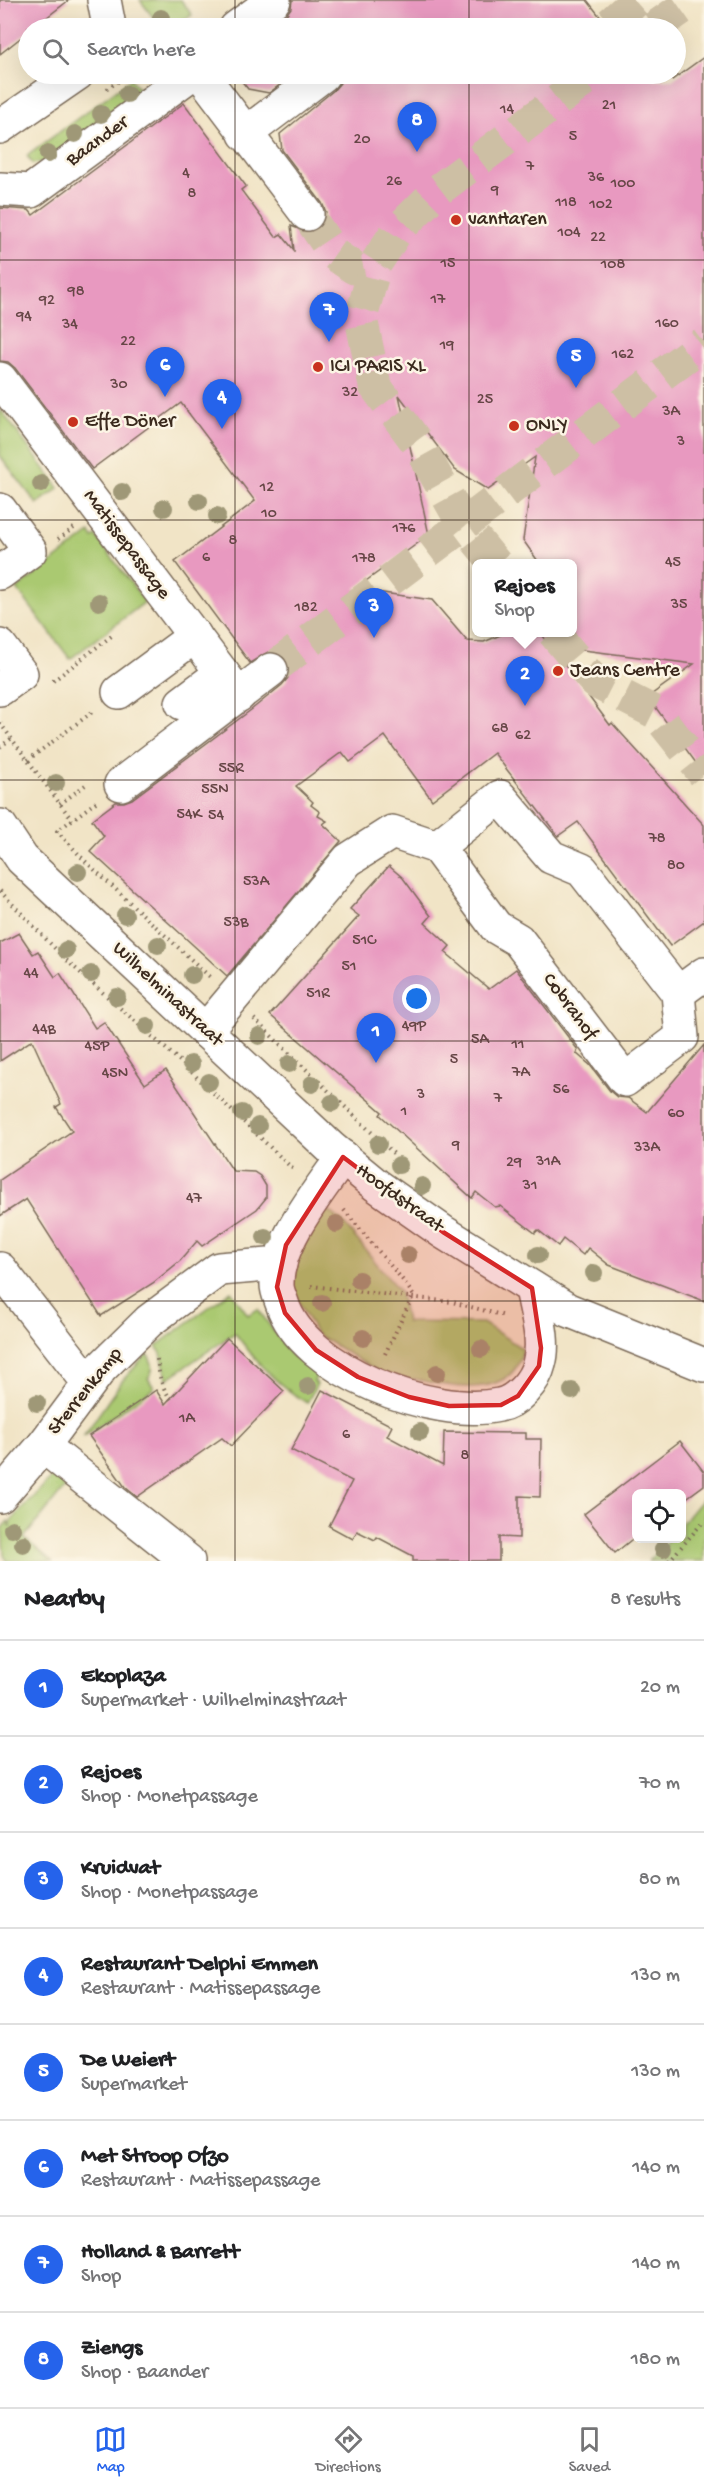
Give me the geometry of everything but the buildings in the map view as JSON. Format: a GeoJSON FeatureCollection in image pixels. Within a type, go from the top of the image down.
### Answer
{"type":"FeatureCollection","features":[{"type":"Feature","properties":{"kind":"street"},"geometry":{"type":"LineString","coordinates":[[250,18],[274,0]]}},
{"type":"Feature","properties":{"kind":"street"},"geometry":{"type":"LineString","coordinates":[[0,127],[62,84]]}},
{"type":"Feature","properties":{"kind":"street","name":"Baander"},"geometry":{"type":"LineString","coordinates":[[0,189],[31,191],[177,84]]}},
{"type":"Feature","properties":{"kind":"street"},"geometry":{"type":"LineString","coordinates":[[208,84],[307,214]]}},
{"type":"Feature","properties":{"kind":"street"},"geometry":{"type":"LineString","coordinates":[[245,134],[311,84]]}},
{"type":"Feature","properties":{"kind":"street","name":"Matissepassage"},"geometry":{"type":"LineString","coordinates":[[0,379],[58,465],[195,636],[230,684]]}},
{"type":"Feature","properties":{"kind":"street"},"geometry":{"type":"LineString","coordinates":[[0,510],[30,551],[0,573]]}},
{"type":"Feature","properties":{"kind":"street"},"geometry":{"type":"LineString","coordinates":[[110,698],[195,636]]}},
{"type":"Feature","properties":{"kind":"street"},"geometry":{"type":"LineString","coordinates":[[0,646],[21,674],[0,689]]}},
{"type":"Feature","properties":{"kind":"street"},"geometry":{"type":"LineString","coordinates":[[182,703],[271,670]]}},
{"type":"Feature","properties":{"kind":"street"},"geometry":{"type":"LineString","coordinates":[[106,786],[161,729],[173,744],[230,684]]}},
{"type":"Feature","properties":{"kind":"street"},"geometry":{"type":"LineString","coordinates":[[205,1031],[348,860],[392,832],[438,847],[500,796],[551,857],[582,870],[678,993],[704,974]]}},
{"type":"Feature","properties":{"kind":"street","name":"Wilhelminastraat"},"geometry":{"type":"LineString","coordinates":[[0,826],[11,865],[205,1031],[343,1157]]}},
{"type":"Feature","properties":{"kind":"street","name":"Cobrahof"},"geometry":{"type":"LineString","coordinates":[[438,847],[496,927],[518,940],[625,1080],[682,1037],[678,993]]}},
{"type":"Feature","properties":{"kind":"street","name":"Hoofdstraat"},"geometry":{"type":"LineString","coordinates":[[278,1276],[286,1245],[317,1192],[343,1157],[376,1185],[443,1232],[568,1310],[704,1365]]}},
{"type":"Feature","properties":{"kind":"street"},"geometry":{"type":"LineString","coordinates":[[0,1269],[89,1383]]}},
{"type":"Feature","properties":{"kind":"street","name":"Sterrenkamp"},"geometry":{"type":"LineString","coordinates":[[0,1496],[43,1446],[89,1383],[149,1321],[219,1269],[278,1276]]}},
{"type":"Feature","properties":{"kind":"street"},"geometry":{"type":"LineString","coordinates":[[278,1276],[285,1313],[299,1334],[316,1350],[338,1365],[371,1383],[409,1397],[449,1406],[473,1408],[501,1405],[518,1396],[532,1380],[539,1366],[542,1348],[532,1288]]}},
{"type":"Feature","properties":{"kind":"street"},"geometry":{"type":"LineString","coordinates":[[43,1446],[188,1561]]}},
{"type":"Feature","properties":{"kind":"path"},"geometry":{"type":"LineString","coordinates":[[72,666],[114,634]]}},
{"type":"Feature","properties":{"kind":"path"},"geometry":{"type":"LineString","coordinates":[[28,760],[110,698]]}},
{"type":"Feature","properties":{"kind":"path"},"geometry":{"type":"LineString","coordinates":[[0,723],[72,820]]}},
{"type":"Feature","properties":{"kind":"path"},"geometry":{"type":"LineString","coordinates":[[0,747],[12,738]]}},
{"type":"Feature","properties":{"kind":"path"},"geometry":{"type":"LineString","coordinates":[[60,804],[106,786]]}},
{"type":"Feature","properties":{"kind":"path"},"geometry":{"type":"LineString","coordinates":[[106,786],[72,820],[57,831],[84,860],[357,1118]]}},
{"type":"Feature","properties":{"kind":"path"},"geometry":{"type":"LineString","coordinates":[[0,891],[66,960],[182,1063],[317,1192],[347,1212],[406,1284],[414,1298]]}},
{"type":"Feature","properties":{"kind":"path"},"geometry":{"type":"LineString","coordinates":[[278,1276],[294,1284],[452,1302],[508,1317],[527,1329],[539,1330]]}},
{"type":"Feature","properties":{"kind":"path"},"geometry":{"type":"LineString","coordinates":[[371,1383],[414,1298]]}},
{"type":"Feature","properties":{"kind":"path"},"geometry":{"type":"LineString","coordinates":[[135,1334],[157,1357],[161,1386],[172,1401]]}},
{"type":"Feature","properties":{"kind":"path"},"geometry":{"type":"LineString","coordinates":[[669,1561],[704,1521]]}},
{"type":"Feature","properties":{"kind":"highlighted area"},"geometry":{"type":"Polygon","coordinates":[[[343,1157],[443,1232],[532,1288],[541,1348],[539,1366],[518,1396],[501,1405],[449,1406],[409,1397],[358,1377],[316,1350],[285,1313],[277,1287],[286,1245],[343,1157]]]}},
{"type":"Feature","properties":{"kind":"green space"},"geometry":{"type":"Polygon","coordinates":[[[140,0],[181,0],[192,15],[187,18],[154,18],[140,0]]]}},
{"type":"Feature","properties":{"kind":"green space"},"geometry":{"type":"Polygon","coordinates":[[[124,84],[135,84],[146,99],[70,156],[33,164],[27,156],[124,84]]]}},
{"type":"Feature","properties":{"kind":"green space"},"geometry":{"type":"Polygon","coordinates":[[[0,409],[59,488],[37,504],[0,456],[0,409]]]}},
{"type":"Feature","properties":{"kind":"green space"},"geometry":{"type":"Polygon","coordinates":[[[90,533],[93,538],[96,536],[145,602],[70,659],[17,589],[90,533]]]}},
{"type":"Feature","properties":{"kind":"green space"},"geometry":{"type":"Polygon","coordinates":[[[323,1206],[341,1220],[400,1292],[406,1322],[483,1323],[523,1349],[517,1366],[507,1377],[479,1386],[462,1387],[414,1379],[404,1385],[390,1379],[316,1334],[293,1291],[294,1264],[323,1206]]]}},
{"type":"Feature","properties":{"kind":"green space"},"geometry":{"type":"Polygon","coordinates":[[[231,1291],[248,1315],[258,1309],[290,1354],[318,1374],[314,1381],[317,1384],[307,1403],[267,1372],[235,1333],[167,1379],[161,1353],[156,1346],[231,1291]]]}},
{"type":"Feature","properties":{"kind":"green space"},"geometry":{"type":"Polygon","coordinates":[[[147,1354],[152,1366],[152,1372],[148,1378],[154,1388],[83,1437],[122,1381],[147,1354]]]}},
{"type":"Feature","properties":{"kind":"green space"},"geometry":{"type":"Polygon","coordinates":[[[57,1471],[70,1481],[24,1538],[52,1561],[7,1561],[4,1554],[2,1528],[8,1521],[10,1528],[10,1522],[57,1471]]]}},
{"type":"Feature","properties":{"kind":"green space"},"geometry":{"type":"Polygon","coordinates":[[[704,1497],[704,1561],[649,1561],[665,1543],[686,1543],[686,1518],[704,1497]]]}},
{"type":"Feature","properties":{"kind":"tunnel"},"geometry":{"type":"LineString","coordinates":[[612,0],[628,18]]}},
{"type":"Feature","properties":{"kind":"tunnel"},"geometry":{"type":"LineString","coordinates":[[668,18],[694,0]]}},
{"type":"Feature","properties":{"kind":"tunnel"},"geometry":{"type":"LineString","coordinates":[[492,559],[463,524],[418,444],[375,386],[361,318],[376,263],[397,231],[437,191],[580,84]]}},
{"type":"Feature","properties":{"kind":"tunnel"},"geometry":{"type":"LineString","coordinates":[[307,214],[334,254],[354,268],[376,263]]}},
{"type":"Feature","properties":{"kind":"tunnel"},"geometry":{"type":"LineString","coordinates":[[271,670],[704,343]]}},
{"type":"Feature","properties":{"kind":"tunnel"},"geometry":{"type":"LineString","coordinates":[[557,637],[595,682],[656,713],[704,774]]}},
{"type":"Feature","properties":{"kind":"place","name":"Ziengs"},"geometry":{"type":"Point","coordinates":[417,152]}},
{"type":"Feature","properties":{"kind":"place","name":"vanHaren"},"geometry":{"type":"Point","coordinates":[456,220]}},
{"type":"Feature","properties":{"kind":"place","name":"Holland & Barrett"},"geometry":{"type":"Point","coordinates":[329,342]}},
{"type":"Feature","properties":{"kind":"place","name":"ICI PARIS XL"},"geometry":{"type":"Point","coordinates":[318,367]}},
{"type":"Feature","properties":{"kind":"place","name":"De Weiert"},"geometry":{"type":"Point","coordinates":[576,388]}},
{"type":"Feature","properties":{"kind":"place","name":"Met Stroop Ofzo"},"geometry":{"type":"Point","coordinates":[165,397]}},
{"type":"Feature","properties":{"kind":"place","name":"Effe Döner"},"geometry":{"type":"Point","coordinates":[73,422]}},
{"type":"Feature","properties":{"kind":"place","name":"ONLY"},"geometry":{"type":"Point","coordinates":[514,426]}},
{"type":"Feature","properties":{"kind":"place","name":"Restaurant Delphi Emmen"},"geometry":{"type":"Point","coordinates":[222,429]}},
{"type":"Feature","properties":{"kind":"place","name":"Kruidvat"},"geometry":{"type":"Point","coordinates":[374,638]}},
{"type":"Feature","properties":{"kind":"place","name":"Jeans Centre"},"geometry":{"type":"Point","coordinates":[558,671]}},
{"type":"Feature","properties":{"kind":"place","name":"Rejoes"},"geometry":{"type":"Point","coordinates":[525,706]}},
{"type":"Feature","properties":{"kind":"place","name":"Ekoplaza"},"geometry":{"type":"Point","coordinates":[376,1063]}}]}
